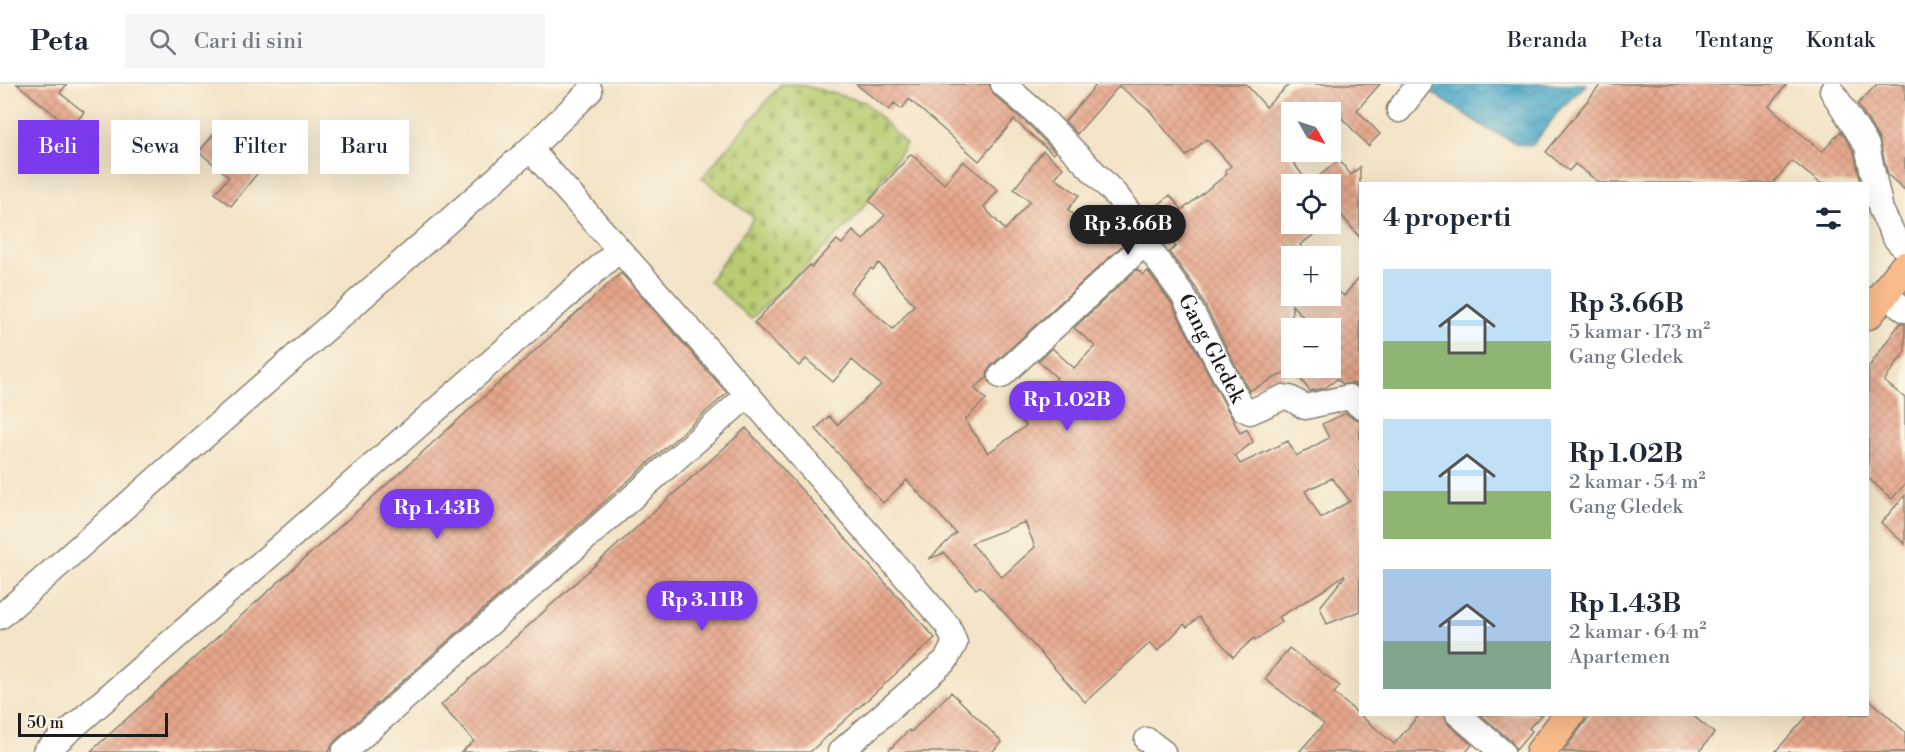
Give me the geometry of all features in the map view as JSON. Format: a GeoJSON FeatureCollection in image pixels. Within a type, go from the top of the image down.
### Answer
{"type":"FeatureCollection","features":[{"type":"Feature","properties":{"kind":"main road"},"geometry":{"type":"LineString","coordinates":[[1886,306],[1905,267]]}},
{"type":"Feature","properties":{"kind":"main road"},"geometry":{"type":"LineString","coordinates":[[1541,752],[1568,716]]}},
{"type":"Feature","properties":{"kind":"street","name":"Gang Gledek"},"geometry":{"type":"LineString","coordinates":[[1003,84],[1040,116],[1117,196],[1136,222],[1145,243],[1183,295],[1244,410],[1250,412],[1284,397],[1305,407],[1349,398],[1359,405]]}},
{"type":"Feature","properties":{"kind":"street"},"geometry":{"type":"LineString","coordinates":[[1399,110],[1419,84]]}},
{"type":"Feature","properties":{"kind":"street"},"geometry":{"type":"LineString","coordinates":[[0,617],[530,149],[590,91]]}},
{"type":"Feature","properties":{"kind":"street"},"geometry":{"type":"LineString","coordinates":[[1832,91],[1867,146],[1881,210],[1894,238],[1905,249]]}},
{"type":"Feature","properties":{"kind":"street"},"geometry":{"type":"LineString","coordinates":[[530,149],[748,395],[948,626],[955,642],[946,660],[840,752]]}},
{"type":"Feature","properties":{"kind":"street"},"geometry":{"type":"LineString","coordinates":[[1001,376],[1145,243]]}},
{"type":"Feature","properties":{"kind":"street"},"geometry":{"type":"LineString","coordinates":[[45,752],[619,250]]}},
{"type":"Feature","properties":{"kind":"street"},"geometry":{"type":"LineString","coordinates":[[344,752],[748,395]]}},
{"type":"Feature","properties":{"kind":"street"},"geometry":{"type":"LineString","coordinates":[[1460,716],[1502,752]]}},
{"type":"Feature","properties":{"kind":"green space"},"geometry":{"type":"Polygon","coordinates":[[[781,84],[798,84],[865,102],[906,144],[857,216],[751,319],[709,281],[754,218],[702,178],[781,84]]]}},
{"type":"Feature","properties":{"kind":"water"},"geometry":{"type":"Polygon","coordinates":[[[1427,84],[1587,84],[1561,108],[1533,145],[1518,144],[1486,128],[1431,92],[1427,84]]]}},
{"type":"Feature","properties":{"kind":"building"},"geometry":{"type":"Polygon","coordinates":[[[17,84],[67,84],[60,93],[84,112],[78,120],[61,120],[17,84]]]}},
{"type":"Feature","properties":{"kind":"building"},"geometry":{"type":"Polygon","coordinates":[[[856,84],[989,84],[994,95],[1030,126],[1055,152],[1053,154],[1014,120],[979,161],[909,99],[902,109],[894,103],[889,110],[856,84]]]}},
{"type":"Feature","properties":{"kind":"building"},"geometry":{"type":"Polygon","coordinates":[[[1097,84],[1246,84],[1266,107],[1290,84],[1380,84],[1357,110],[1380,134],[1368,146],[1341,119],[1341,102],[1281,102],[1281,162],[1293,162],[1302,174],[1281,174],[1281,234],[1315,234],[1301,246],[1281,246],[1281,306],[1292,306],[1292,318],[1281,318],[1281,375],[1249,391],[1196,288],[1169,252],[1176,247],[1148,214],[1170,195],[1182,210],[1227,174],[1225,171],[1231,166],[1207,139],[1186,156],[1150,111],[1119,86],[1077,134],[1065,121],[1097,84]]]}},
{"type":"Feature","properties":{"kind":"building"},"geometry":{"type":"Polygon","coordinates":[[[1601,84],[1787,84],[1769,106],[1822,152],[1841,131],[1854,152],[1861,182],[1819,182],[1792,161],[1774,182],[1599,182],[1575,164],[1569,171],[1546,152],[1601,84]]]}},
{"type":"Feature","properties":{"kind":"building"},"geometry":{"type":"Polygon","coordinates":[[[1877,84],[1905,84],[1905,190],[1888,175],[1879,139],[1858,104],[1877,84]]]}},
{"type":"Feature","properties":{"kind":"building"},"geometry":{"type":"Polygon","coordinates":[[[212,136],[212,163],[200,151],[212,136]]]}},
{"type":"Feature","properties":{"kind":"building"},"geometry":{"type":"Polygon","coordinates":[[[1043,151],[1063,168],[1055,178],[1079,195],[1068,210],[1095,231],[1106,221],[1126,242],[991,366],[987,378],[974,388],[986,399],[965,420],[988,453],[1026,426],[1017,416],[1057,378],[1038,361],[1052,348],[1074,368],[1095,346],[1074,328],[1137,269],[1143,275],[1148,271],[1171,303],[1240,433],[1247,429],[1253,442],[1235,456],[1240,464],[1288,441],[1296,456],[1329,438],[1322,424],[1346,413],[1359,420],[1359,611],[1327,624],[1320,607],[1344,575],[1279,617],[1282,621],[1256,640],[1254,638],[1233,657],[1199,617],[1187,627],[1184,624],[1158,651],[1150,643],[1085,702],[980,586],[976,589],[944,553],[929,559],[956,533],[907,480],[883,503],[816,429],[829,416],[837,425],[881,385],[852,360],[833,382],[806,359],[799,366],[754,323],[837,240],[842,244],[853,231],[863,240],[885,215],[869,201],[911,154],[944,184],[963,161],[998,190],[984,207],[1005,230],[1030,201],[1014,189],[1043,151]],[[879,263],[873,270],[871,268],[850,292],[893,329],[914,305],[879,263]],[[1332,478],[1305,491],[1321,518],[1350,501],[1332,478]],[[1025,522],[971,543],[1002,577],[1035,547],[1025,522]]]}},
{"type":"Feature","properties":{"kind":"building"},"geometry":{"type":"Polygon","coordinates":[[[1336,162],[1341,162],[1351,175],[1360,167],[1359,237],[1341,214],[1341,174],[1322,174],[1336,162]]]}},
{"type":"Feature","properties":{"kind":"building"},"geometry":{"type":"Polygon","coordinates":[[[225,174],[257,174],[231,206],[215,193],[229,177],[225,174]]]}},
{"type":"Feature","properties":{"kind":"building"},"geometry":{"type":"Polygon","coordinates":[[[621,273],[727,393],[335,741],[328,752],[90,752],[621,273]]]}},
{"type":"Feature","properties":{"kind":"building"},"geometry":{"type":"Polygon","coordinates":[[[1359,277],[1359,387],[1353,383],[1343,384],[1337,379],[1325,388],[1310,391],[1300,378],[1341,378],[1341,318],[1304,318],[1293,306],[1341,306],[1341,293],[1344,296],[1359,277]]]}},
{"type":"Feature","properties":{"kind":"building"},"geometry":{"type":"Polygon","coordinates":[[[1900,323],[1905,324],[1905,352],[1884,381],[1905,398],[1905,484],[1892,499],[1869,479],[1869,367],[1900,323]]]}},
{"type":"Feature","properties":{"kind":"building"},"geometry":{"type":"Polygon","coordinates":[[[746,428],[935,638],[810,752],[461,752],[474,741],[441,705],[746,428]]]}},
{"type":"Feature","properties":{"kind":"building"},"geometry":{"type":"Polygon","coordinates":[[[1905,495],[1905,544],[1881,523],[1905,495]]]}},
{"type":"Feature","properties":{"kind":"building"},"geometry":{"type":"Polygon","coordinates":[[[1289,648],[1340,686],[1334,693],[1394,744],[1418,716],[1445,716],[1449,725],[1472,745],[1466,752],[1299,752],[1324,724],[1265,679],[1289,648]]]}},
{"type":"Feature","properties":{"kind":"building"},"geometry":{"type":"Polygon","coordinates":[[[951,692],[1002,742],[992,752],[887,752],[909,730],[911,732],[951,692]]]}},
{"type":"Feature","properties":{"kind":"building"},"geometry":{"type":"Polygon","coordinates":[[[1869,699],[1905,732],[1905,752],[1775,752],[1807,716],[1869,716],[1869,699]]]}},
{"type":"Feature","properties":{"kind":"building"},"geometry":{"type":"Polygon","coordinates":[[[1482,716],[1540,716],[1529,728],[1532,731],[1516,750],[1511,741],[1482,716]]]}},
{"type":"Feature","properties":{"kind":"building"},"geometry":{"type":"Polygon","coordinates":[[[1590,716],[1693,716],[1714,733],[1699,752],[1563,752],[1590,716]]]}}]}
